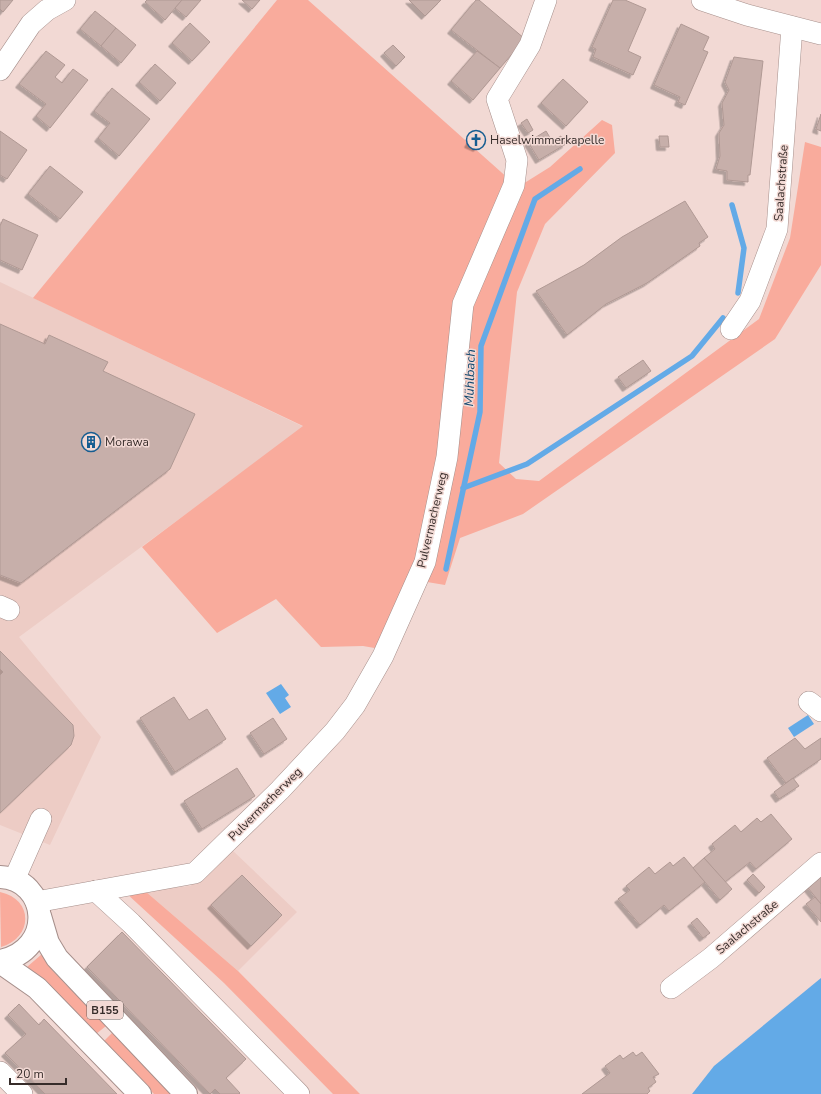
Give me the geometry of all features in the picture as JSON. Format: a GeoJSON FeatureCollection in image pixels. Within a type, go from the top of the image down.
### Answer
{"type":"FeatureCollection","features":[{"type":"Feature","properties":{"kind":"main road"},"geometry":{"type":"LineString","coordinates":[[0,961],[12,958],[24,952],[33,942],[38,929],[38,909],[31,893],[7,879]]}},
{"type":"Feature","properties":{"kind":"main road","name":"B155"},"geometry":{"type":"LineString","coordinates":[[38,909],[48,942],[57,958],[186,1094]]}},
{"type":"Feature","properties":{"kind":"main road","name":"B155"},"geometry":{"type":"LineString","coordinates":[[0,961],[37,988],[140,1094]]}},
{"type":"Feature","properties":{"kind":"street"},"geometry":{"type":"LineString","coordinates":[[0,70],[31,24],[47,10],[65,0]]}},
{"type":"Feature","properties":{"kind":"street","name":"Pulvermacherweg"},"geometry":{"type":"LineString","coordinates":[[38,909],[96,891],[195,873],[280,790],[335,731],[355,705],[383,656],[425,562],[447,457],[463,304],[514,185],[517,160],[497,99],[530,45],[546,0]]}},
{"type":"Feature","properties":{"kind":"street"},"geometry":{"type":"LineString","coordinates":[[702,0],[746,15],[821,34]]}},
{"type":"Feature","properties":{"kind":"street","name":"Saalachstraße"},"geometry":{"type":"LineString","coordinates":[[731,329],[750,301],[777,229],[787,25]]}},
{"type":"Feature","properties":{"kind":"street"},"geometry":{"type":"LineString","coordinates":[[7,879],[41,819]]}},
{"type":"Feature","properties":{"kind":"street","name":"Saalachstraße"},"geometry":{"type":"LineString","coordinates":[[671,988],[711,958],[821,863]]}},
{"type":"Feature","properties":{"kind":"street"},"geometry":{"type":"LineString","coordinates":[[96,891],[131,923],[299,1094]]}},
{"type":"Feature","properties":{"kind":"street"},"geometry":{"type":"LineString","coordinates":[[0,1072],[22,1094]]}},
{"type":"Feature","properties":{"kind":"shaded area"},"geometry":{"type":"Polygon","coordinates":[[[277,0],[308,0],[518,187],[550,167],[602,120],[612,125],[615,153],[545,224],[517,292],[499,463],[516,479],[539,481],[759,319],[790,238],[805,142],[821,147],[821,265],[775,339],[523,514],[460,538],[445,585],[421,581],[392,651],[363,646],[321,647],[276,599],[217,633],[142,547],[303,426],[33,298],[277,0]]]}},
{"type":"Feature","properties":{"kind":"shaded area"},"geometry":{"type":"Polygon","coordinates":[[[0,282],[304,427],[19,637],[101,737],[50,845],[0,825],[0,282]]]}},
{"type":"Feature","properties":{"kind":"shaded area"},"geometry":{"type":"Polygon","coordinates":[[[231,849],[297,912],[238,971],[145,891],[190,886],[206,875],[231,849]]]}},
{"type":"Feature","properties":{"kind":"shaded area"},"geometry":{"type":"Polygon","coordinates":[[[145,891],[238,971],[360,1094],[333,1094],[224,983],[126,893],[145,891]]]}},
{"type":"Feature","properties":{"kind":"shaded area"},"geometry":{"type":"Polygon","coordinates":[[[0,892],[11,896],[19,902],[24,910],[25,919],[24,927],[19,936],[12,942],[1,947],[0,892]]]}},
{"type":"Feature","properties":{"kind":"shaded area"},"geometry":{"type":"Polygon","coordinates":[[[42,954],[52,970],[106,1026],[96,1034],[43,979],[27,967],[42,954]]]}},
{"type":"Feature","properties":{"kind":"shaded area"},"geometry":{"type":"Polygon","coordinates":[[[112,1033],[173,1094],[154,1094],[103,1042],[112,1033]]]}},
{"type":"Feature","properties":{"kind":"water"},"geometry":{"type":"Polygon","coordinates":[[[281,684],[289,695],[285,698],[291,707],[280,714],[266,693],[281,684]]]}},
{"type":"Feature","properties":{"kind":"water"},"geometry":{"type":"Polygon","coordinates":[[[808,715],[814,724],[794,737],[788,728],[808,715]]]}},
{"type":"Feature","properties":{"kind":"water"},"geometry":{"type":"Polygon","coordinates":[[[821,978],[821,1094],[692,1094],[714,1066],[821,978]]]}},
{"type":"Feature","properties":{"kind":"building"},"geometry":{"type":"Polygon","coordinates":[[[0,0],[13,0],[3,12],[0,9],[0,0]]]}},
{"type":"Feature","properties":{"kind":"building"},"geometry":{"type":"Polygon","coordinates":[[[147,0],[182,0],[165,20],[145,2],[147,0]]]}},
{"type":"Feature","properties":{"kind":"building"},"geometry":{"type":"Polygon","coordinates":[[[182,0],[201,0],[186,17],[175,8],[182,0]]]}},
{"type":"Feature","properties":{"kind":"building"},"geometry":{"type":"Polygon","coordinates":[[[242,0],[260,0],[252,9],[242,0]]]}},
{"type":"Feature","properties":{"kind":"building"},"geometry":{"type":"Polygon","coordinates":[[[409,0],[441,0],[425,16],[409,0]]]}},
{"type":"Feature","properties":{"kind":"building"},"geometry":{"type":"Polygon","coordinates":[[[476,0],[479,0],[525,39],[500,68],[451,30],[476,0]]]}},
{"type":"Feature","properties":{"kind":"building"},"geometry":{"type":"Polygon","coordinates":[[[613,0],[625,0],[646,9],[628,51],[641,57],[633,75],[593,57],[596,49],[592,47],[613,0]]]}},
{"type":"Feature","properties":{"kind":"building"},"geometry":{"type":"Polygon","coordinates":[[[95,11],[116,28],[101,46],[80,29],[95,11]]]}},
{"type":"Feature","properties":{"kind":"building"},"geometry":{"type":"Polygon","coordinates":[[[190,23],[210,42],[192,61],[172,43],[190,23]]]}},
{"type":"Feature","properties":{"kind":"building"},"geometry":{"type":"Polygon","coordinates":[[[681,24],[709,37],[703,50],[708,52],[685,105],[678,102],[680,97],[654,85],[681,24]]]}},
{"type":"Feature","properties":{"kind":"building"},"geometry":{"type":"Polygon","coordinates":[[[116,28],[136,45],[121,63],[101,46],[116,28]]]}},
{"type":"Feature","properties":{"kind":"building"},"geometry":{"type":"Polygon","coordinates":[[[393,45],[405,57],[396,66],[384,53],[393,45]]]}},
{"type":"Feature","properties":{"kind":"building"},"geometry":{"type":"Polygon","coordinates":[[[46,51],[65,65],[55,77],[62,83],[73,69],[88,80],[50,128],[36,116],[46,104],[19,84],[46,51]]]}},
{"type":"Feature","properties":{"kind":"building"},"geometry":{"type":"Polygon","coordinates":[[[477,51],[500,68],[473,100],[451,81],[477,51]]]}},
{"type":"Feature","properties":{"kind":"building"},"geometry":{"type":"Polygon","coordinates":[[[734,57],[763,61],[748,182],[727,180],[727,171],[716,169],[720,156],[719,133],[724,125],[722,103],[729,90],[725,82],[734,57]]]}},
{"type":"Feature","properties":{"kind":"building"},"geometry":{"type":"Polygon","coordinates":[[[155,64],[176,83],[160,101],[139,82],[155,64]]]}},
{"type":"Feature","properties":{"kind":"building"},"geometry":{"type":"Polygon","coordinates":[[[563,79],[588,102],[566,126],[541,103],[563,79]]]}},
{"type":"Feature","properties":{"kind":"building"},"geometry":{"type":"Polygon","coordinates":[[[112,88],[150,119],[119,156],[98,138],[110,123],[94,111],[112,88]]]}},
{"type":"Feature","properties":{"kind":"building"},"geometry":{"type":"Polygon","coordinates":[[[821,114],[821,131],[816,129],[821,114]]]}},
{"type":"Feature","properties":{"kind":"building"},"geometry":{"type":"Polygon","coordinates":[[[527,119],[533,130],[528,133],[521,123],[527,119]]]}},
{"type":"Feature","properties":{"kind":"building"},"geometry":{"type":"Polygon","coordinates":[[[0,131],[27,150],[7,179],[0,175],[0,131]]]}},
{"type":"Feature","properties":{"kind":"building","name":"Haselwimmerkapelle"},"geometry":{"type":"Polygon","coordinates":[[[476,131],[484,136],[477,148],[468,144],[476,131]]]}},
{"type":"Feature","properties":{"kind":"building"},"geometry":{"type":"Polygon","coordinates":[[[546,131],[552,141],[561,136],[566,144],[539,160],[528,142],[546,131]]]}},
{"type":"Feature","properties":{"kind":"building"},"geometry":{"type":"Polygon","coordinates":[[[659,136],[668,136],[669,147],[660,147],[659,136]]]}},
{"type":"Feature","properties":{"kind":"building"},"geometry":{"type":"Polygon","coordinates":[[[50,166],[83,192],[60,219],[28,194],[50,166]]]}},
{"type":"Feature","properties":{"kind":"building"},"geometry":{"type":"Polygon","coordinates":[[[685,201],[708,237],[699,243],[700,246],[647,283],[606,304],[567,335],[536,291],[584,265],[622,237],[685,201]]]}},
{"type":"Feature","properties":{"kind":"building"},"geometry":{"type":"Polygon","coordinates":[[[3,219],[38,235],[22,270],[0,260],[0,226],[3,219]]]}},
{"type":"Feature","properties":{"kind":"building","name":"Morawa"},"geometry":{"type":"Polygon","coordinates":[[[0,324],[45,344],[49,335],[108,362],[103,371],[195,414],[170,469],[21,583],[0,575],[0,324]]]}},
{"type":"Feature","properties":{"kind":"building"},"geometry":{"type":"Polygon","coordinates":[[[643,360],[651,371],[626,388],[618,377],[643,360]]]}},
{"type":"Feature","properties":{"kind":"building"},"geometry":{"type":"Polygon","coordinates":[[[0,651],[73,725],[74,736],[71,745],[0,813],[0,675],[3,672],[0,669],[0,651]]]}},
{"type":"Feature","properties":{"kind":"building"},"geometry":{"type":"Polygon","coordinates":[[[174,697],[189,720],[207,709],[226,739],[175,772],[140,718],[174,697]]]}},
{"type":"Feature","properties":{"kind":"building"},"geometry":{"type":"Polygon","coordinates":[[[273,718],[287,739],[264,754],[250,733],[273,718]]]}},
{"type":"Feature","properties":{"kind":"building"},"geometry":{"type":"Polygon","coordinates":[[[795,738],[805,749],[821,738],[821,759],[786,783],[767,758],[795,738]]]}},
{"type":"Feature","properties":{"kind":"building"},"geometry":{"type":"Polygon","coordinates":[[[237,768],[255,796],[202,829],[184,801],[237,768]]]}},
{"type":"Feature","properties":{"kind":"building"},"geometry":{"type":"Polygon","coordinates":[[[793,778],[799,786],[779,799],[774,792],[793,778]]]}},
{"type":"Feature","properties":{"kind":"building"},"geometry":{"type":"Polygon","coordinates":[[[771,814],[792,839],[756,869],[750,862],[725,882],[704,858],[715,849],[712,844],[735,825],[741,832],[757,818],[761,822],[771,814]]]}},
{"type":"Feature","properties":{"kind":"building"},"geometry":{"type":"Polygon","coordinates":[[[684,857],[705,882],[669,911],[664,905],[640,925],[618,899],[630,890],[626,886],[649,867],[655,874],[670,862],[673,866],[684,857]]]}},
{"type":"Feature","properties":{"kind":"building"},"geometry":{"type":"Polygon","coordinates":[[[704,858],[732,889],[720,900],[693,868],[704,858]]]}},
{"type":"Feature","properties":{"kind":"building"},"geometry":{"type":"Polygon","coordinates":[[[753,874],[765,887],[759,893],[747,880],[753,874]]]}},
{"type":"Feature","properties":{"kind":"building"},"geometry":{"type":"Polygon","coordinates":[[[242,875],[282,915],[251,946],[211,905],[242,875]]]}},
{"type":"Feature","properties":{"kind":"building"},"geometry":{"type":"Polygon","coordinates":[[[821,877],[821,904],[808,888],[821,877]]]}},
{"type":"Feature","properties":{"kind":"building"},"geometry":{"type":"Polygon","coordinates":[[[815,897],[821,904],[821,922],[806,904],[815,897]]]}},
{"type":"Feature","properties":{"kind":"building"},"geometry":{"type":"Polygon","coordinates":[[[697,918],[710,933],[703,938],[691,923],[697,918]]]}},
{"type":"Feature","properties":{"kind":"building"},"geometry":{"type":"Polygon","coordinates":[[[122,932],[246,1059],[226,1078],[240,1093],[239,1094],[220,1094],[215,1089],[210,1094],[87,967],[122,932]]]}},
{"type":"Feature","properties":{"kind":"building"},"geometry":{"type":"Polygon","coordinates":[[[19,1004],[39,1025],[44,1019],[117,1094],[45,1094],[5,1053],[26,1034],[8,1015],[19,1004]]]}},
{"type":"Feature","properties":{"kind":"building"},"geometry":{"type":"Polygon","coordinates":[[[633,1052],[636,1056],[642,1052],[659,1074],[653,1077],[656,1082],[648,1088],[650,1091],[647,1094],[582,1094],[610,1073],[605,1066],[620,1055],[623,1059],[633,1052]]]}},
{"type":"Feature","properties":{"kind":"waterway","name":"Mühlbach"},"geometry":{"type":"LineString","coordinates":[[446,569],[480,412],[481,346],[535,199],[580,169]]}},
{"type":"Feature","properties":{"kind":"waterway"},"geometry":{"type":"LineString","coordinates":[[732,205],[744,248],[738,293]]}},
{"type":"Feature","properties":{"kind":"waterway"},"geometry":{"type":"LineString","coordinates":[[463,488],[527,464],[692,356],[723,318]]}},
{"type":"Feature","properties":{"kind":"place","name":"Haselwimmerkapelle"},"geometry":{"type":"Point","coordinates":[476,140]}},
{"type":"Feature","properties":{"kind":"place","name":"Morawa"},"geometry":{"type":"Point","coordinates":[91,442]}}]}
